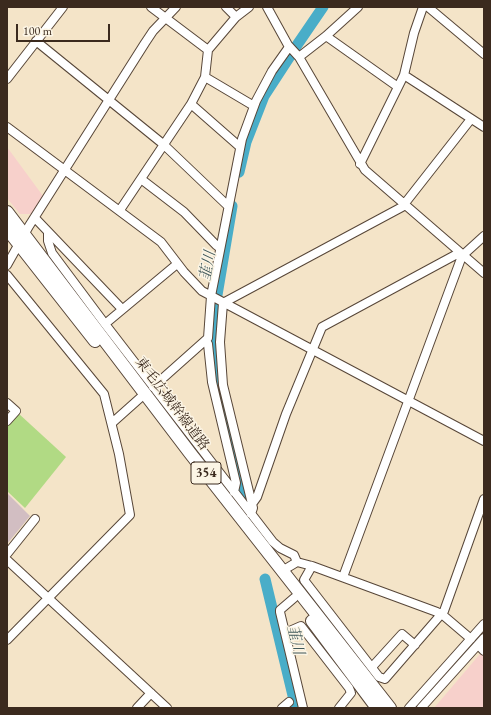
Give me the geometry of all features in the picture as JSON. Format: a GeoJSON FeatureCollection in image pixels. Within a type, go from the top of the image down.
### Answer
{"type":"FeatureCollection","features":[{"type":"Feature","properties":{"kind":"highway","name":"東毛広域幹線道路"},"geometry":{"type":"LineString","coordinates":[[7,212],[22,240],[140,398],[378,708]]}},
{"type":"Feature","properties":{"kind":"highway","name":"東毛広域幹線道路"},"geometry":{"type":"LineString","coordinates":[[7,229],[22,240],[390,708]]}},
{"type":"Feature","properties":{"kind":"street"},"geometry":{"type":"LineString","coordinates":[[7,79],[62,7]]}},
{"type":"Feature","properties":{"kind":"street"},"geometry":{"type":"LineString","coordinates":[[152,7],[208,50]]}},
{"type":"Feature","properties":{"kind":"street"},"geometry":{"type":"LineString","coordinates":[[7,265],[153,31],[176,7]]}},
{"type":"Feature","properties":{"kind":"street"},"geometry":{"type":"LineString","coordinates":[[226,7],[236,17]]}},
{"type":"Feature","properties":{"kind":"street"},"geometry":{"type":"LineString","coordinates":[[120,210],[191,104],[205,77],[208,50],[236,17],[249,7]]}},
{"type":"Feature","properties":{"kind":"street"},"geometry":{"type":"LineString","coordinates":[[267,7],[289,47],[299,57],[360,164],[370,175],[404,205],[484,273]]}},
{"type":"Feature","properties":{"kind":"street"},"geometry":{"type":"LineString","coordinates":[[299,57],[326,36],[358,7]]}},
{"type":"Feature","properties":{"kind":"street"},"geometry":{"type":"LineString","coordinates":[[360,164],[404,75],[414,33],[423,7]]}},
{"type":"Feature","properties":{"kind":"street"},"geometry":{"type":"LineString","coordinates":[[428,7],[484,54]]}},
{"type":"Feature","properties":{"kind":"street"},"geometry":{"type":"LineString","coordinates":[[326,36],[398,87]]}},
{"type":"Feature","properties":{"kind":"street"},"geometry":{"type":"LineString","coordinates":[[36,41],[163,144],[228,206]]}},
{"type":"Feature","properties":{"kind":"street"},"geometry":{"type":"LineString","coordinates":[[251,514],[253,510],[252,504],[223,385],[217,300],[220,248],[240,147],[254,106],[267,80],[289,47]]}},
{"type":"Feature","properties":{"kind":"street"},"geometry":{"type":"LineString","coordinates":[[404,75],[484,127]]}},
{"type":"Feature","properties":{"kind":"street"},"geometry":{"type":"LineString","coordinates":[[205,77],[254,106]]}},
{"type":"Feature","properties":{"kind":"street"},"geometry":{"type":"LineString","coordinates":[[191,104],[240,147]]}},
{"type":"Feature","properties":{"kind":"street"},"geometry":{"type":"LineString","coordinates":[[217,300],[400,209],[471,119]]}},
{"type":"Feature","properties":{"kind":"street"},"geometry":{"type":"LineString","coordinates":[[7,127],[120,210],[160,242],[196,286],[217,300],[484,441]]}},
{"type":"Feature","properties":{"kind":"street"},"geometry":{"type":"LineString","coordinates":[[141,179],[184,212],[220,248]]}},
{"type":"Feature","properties":{"kind":"street"},"geometry":{"type":"LineString","coordinates":[[35,218],[122,309]]}},
{"type":"Feature","properties":{"kind":"street"},"geometry":{"type":"LineString","coordinates":[[48,232],[48,241],[56,258],[105,324],[276,545],[294,555],[297,562]]}},
{"type":"Feature","properties":{"kind":"street"},"geometry":{"type":"LineString","coordinates":[[252,504],[257,497],[311,350],[319,331],[324,325],[461,254],[484,236]]}},
{"type":"Feature","properties":{"kind":"street"},"geometry":{"type":"LineString","coordinates":[[342,577],[461,254]]}},
{"type":"Feature","properties":{"kind":"street"},"geometry":{"type":"LineString","coordinates":[[105,324],[177,264]]}},
{"type":"Feature","properties":{"kind":"street"},"geometry":{"type":"LineString","coordinates":[[7,275],[103,392],[112,423],[130,515],[7,640]]}},
{"type":"Feature","properties":{"kind":"street"},"geometry":{"type":"LineString","coordinates":[[153,387],[206,341],[209,335],[217,300]]}},
{"type":"Feature","properties":{"kind":"street"},"geometry":{"type":"LineString","coordinates":[[206,341],[208,344],[212,382],[236,483],[234,492]]}},
{"type":"Feature","properties":{"kind":"street"},"geometry":{"type":"LineString","coordinates":[[112,423],[140,398]]}},
{"type":"Feature","properties":{"kind":"street"},"geometry":{"type":"LineString","coordinates":[[7,402],[16,411],[7,421]]}},
{"type":"Feature","properties":{"kind":"street"},"geometry":{"type":"LineString","coordinates":[[312,566],[304,580],[381,679],[385,679],[442,614],[484,500]]}},
{"type":"Feature","properties":{"kind":"street"},"geometry":{"type":"LineString","coordinates":[[7,554],[35,519]]}},
{"type":"Feature","properties":{"kind":"street"},"geometry":{"type":"LineString","coordinates":[[7,560],[167,708]]}},
{"type":"Feature","properties":{"kind":"street"},"geometry":{"type":"LineString","coordinates":[[282,571],[297,562],[312,566],[442,614],[471,639]]}},
{"type":"Feature","properties":{"kind":"street"},"geometry":{"type":"LineString","coordinates":[[294,598],[280,610],[304,708]]}},
{"type":"Feature","properties":{"kind":"street"},"geometry":{"type":"LineString","coordinates":[[409,708],[484,624]]}},
{"type":"Feature","properties":{"kind":"street"},"geometry":{"type":"LineString","coordinates":[[285,633],[301,626],[349,688],[351,694],[338,708]]}},
{"type":"Feature","properties":{"kind":"street"},"geometry":{"type":"LineString","coordinates":[[372,667],[402,634],[415,645]]}},
{"type":"Feature","properties":{"kind":"street"},"geometry":{"type":"LineString","coordinates":[[421,708],[481,648],[484,638]]}},
{"type":"Feature","properties":{"kind":"street"},"geometry":{"type":"LineString","coordinates":[[137,708],[151,693]]}},
{"type":"Feature","properties":{"kind":"street"},"geometry":{"type":"LineString","coordinates":[[282,708],[289,702]]}},
{"type":"Feature","properties":{"kind":"shaded area"},"geometry":{"type":"Polygon","coordinates":[[[7,147],[43,196],[32,214],[20,214],[7,198],[7,147]]]}},
{"type":"Feature","properties":{"kind":"shaded area"},"geometry":{"type":"Polygon","coordinates":[[[7,493],[30,516],[7,544],[7,493]]]}},
{"type":"Feature","properties":{"kind":"shaded area"},"geometry":{"type":"Polygon","coordinates":[[[480,654],[484,655],[484,708],[434,708],[480,654]]]}},
{"type":"Feature","properties":{"kind":"green space"},"geometry":{"type":"Polygon","coordinates":[[[18,413],[66,457],[25,508],[7,491],[7,426],[18,413]]]}},
{"type":"Feature","properties":{"kind":"waterway","name":"韮川"},"geometry":{"type":"LineString","coordinates":[[295,48],[323,7]]}},
{"type":"Feature","properties":{"kind":"waterway","name":"韮川"},"geometry":{"type":"LineString","coordinates":[[239,172],[246,142],[264,96],[292,53]]}},
{"type":"Feature","properties":{"kind":"waterway","name":"韮川"},"geometry":{"type":"LineString","coordinates":[[232,206],[217,295],[214,338],[217,379],[243,495]]}},
{"type":"Feature","properties":{"kind":"waterway","name":"韮川"},"geometry":{"type":"LineString","coordinates":[[265,579],[296,708]]}}]}
